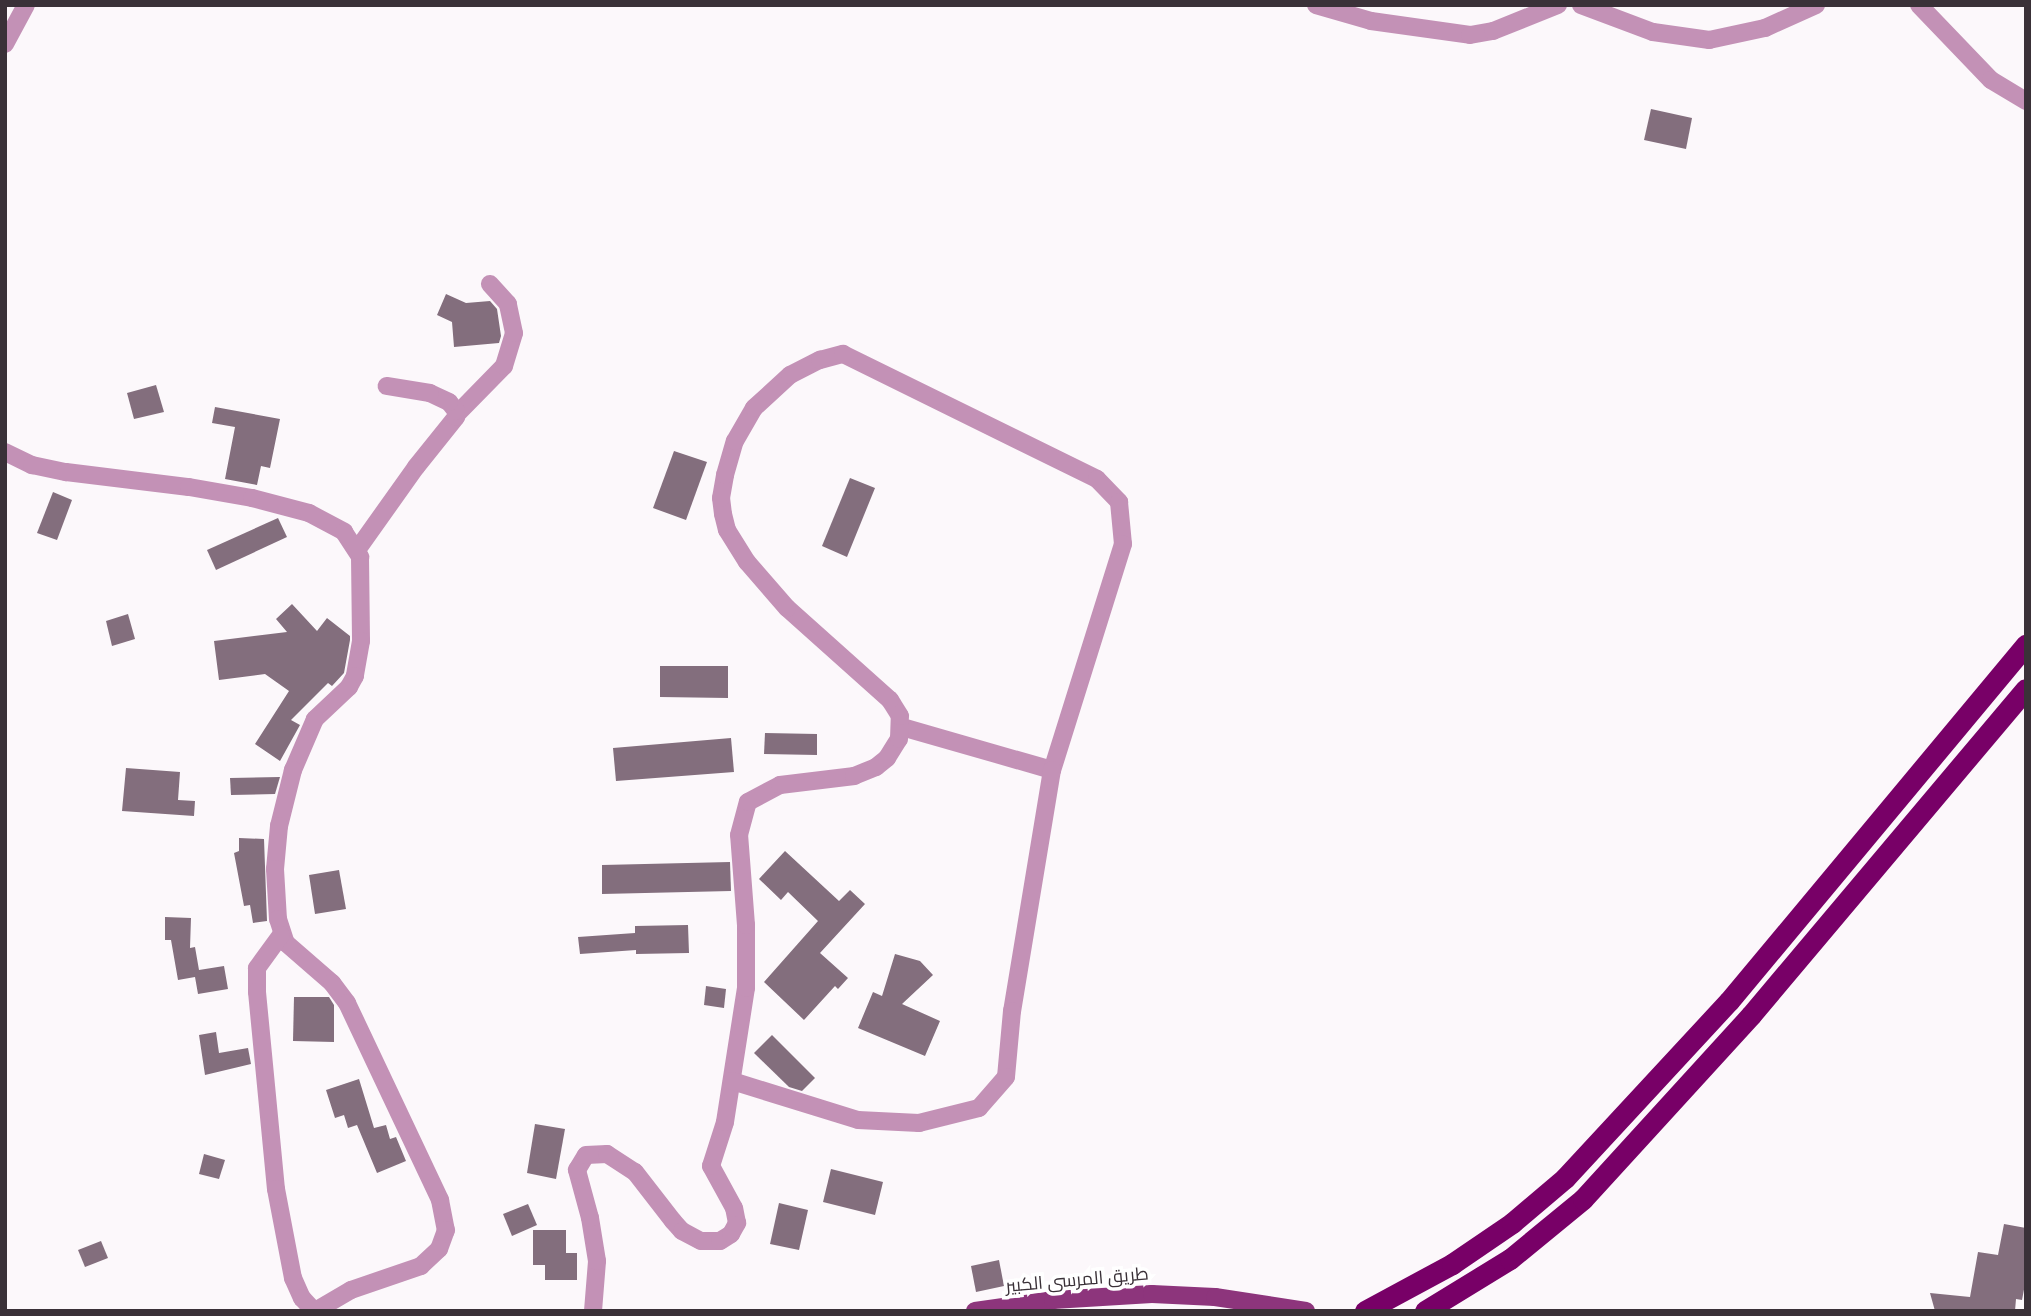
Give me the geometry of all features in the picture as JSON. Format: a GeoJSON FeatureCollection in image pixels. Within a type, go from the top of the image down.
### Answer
{"type":"FeatureCollection","features":[{"type":"Feature","properties":{"kind":"highway"},"geometry":{"type":"LineString","coordinates":[[1365,1311],[1422,1282],[1512,1223],[1565,1178],[1721,1010],[2026,644]]}},
{"type":"Feature","properties":{"kind":"highway"},"geometry":{"type":"LineString","coordinates":[[1425,1311],[1471,1285],[1546,1231],[1617,1163],[1751,1015],[2026,689]]}},
{"type":"Feature","properties":{"kind":"main road","name":"طريق المرسى الكبير"},"geometry":{"type":"LineString","coordinates":[[975,1311],[1053,1300],[1152,1294],[1215,1297],[1306,1311]]}},
{"type":"Feature","properties":{"kind":"street"},"geometry":{"type":"LineString","coordinates":[[5,44],[26,5]]}},
{"type":"Feature","properties":{"kind":"street"},"geometry":{"type":"LineString","coordinates":[[1316,5],[1383,23],[1470,35],[1493,31],[1558,5]]}},
{"type":"Feature","properties":{"kind":"street"},"geometry":{"type":"LineString","coordinates":[[1581,5],[1653,32],[1709,40],[1765,28],[1816,5]]}},
{"type":"Feature","properties":{"kind":"street"},"geometry":{"type":"LineString","coordinates":[[1765,28],[1776,5]]}},
{"type":"Feature","properties":{"kind":"street"},"geometry":{"type":"LineString","coordinates":[[1919,5],[1992,80],[2026,101]]}},
{"type":"Feature","properties":{"kind":"street"},"geometry":{"type":"LineString","coordinates":[[357,550],[457,414],[504,366],[514,332],[508,304],[490,284]]}},
{"type":"Feature","properties":{"kind":"street"},"geometry":{"type":"LineString","coordinates":[[593,1311],[597,1261],[590,1218],[577,1170],[579,1161],[594,1152],[623,1163],[635,1172],[682,1231],[708,1243],[727,1238],[735,1230],[737,1216],[711,1166],[725,1122],[733,1082],[746,988],[746,925],[739,835],[748,802],[780,785],[854,776],[876,767],[887,758],[899,739],[902,727],[900,716],[890,700],[787,608],[747,562],[735,544],[723,514],[721,498],[725,475],[735,441],[754,408],[790,375],[820,359],[843,354],[1097,479],[1119,502],[1122,544],[1052,770],[1012,1011],[1006,1077],[979,1108],[919,1123],[858,1120],[733,1082]]}},
{"type":"Feature","properties":{"kind":"street"},"geometry":{"type":"LineString","coordinates":[[387,386],[430,393],[449,402],[457,414]]}},
{"type":"Feature","properties":{"kind":"street"},"geometry":{"type":"LineString","coordinates":[[5,452],[32,465],[66,472],[189,487],[252,498],[309,513],[344,531],[357,550],[362,574],[361,640],[355,676],[349,687],[319,712],[304,739],[279,826],[275,869],[281,935],[296,953],[332,983],[347,1003],[445,1215],[446,1230],[439,1249],[422,1266],[351,1290],[314,1311],[302,1298],[293,1278],[276,1189],[257,992],[257,968],[281,935]]}},
{"type":"Feature","properties":{"kind":"street"},"geometry":{"type":"LineString","coordinates":[[902,727],[1052,770]]}},
{"type":"Feature","properties":{"kind":"building"},"geometry":{"type":"Polygon","coordinates":[[[1651,109],[1692,118],[1686,149],[1644,140],[1651,109]]]}},
{"type":"Feature","properties":{"kind":"building"},"geometry":{"type":"Polygon","coordinates":[[[446,294],[466,303],[490,301],[497,309],[501,336],[499,343],[454,347],[452,322],[437,315],[446,294]]]}},
{"type":"Feature","properties":{"kind":"building"},"geometry":{"type":"Polygon","coordinates":[[[156,385],[164,412],[134,419],[127,393],[156,385]]]}},
{"type":"Feature","properties":{"kind":"building"},"geometry":{"type":"Polygon","coordinates":[[[215,407],[280,419],[270,468],[261,466],[257,485],[225,479],[235,427],[212,423],[215,407]]]}},
{"type":"Feature","properties":{"kind":"building"},"geometry":{"type":"Polygon","coordinates":[[[674,451],[707,462],[686,520],[653,508],[674,451]]]}},
{"type":"Feature","properties":{"kind":"building"},"geometry":{"type":"Polygon","coordinates":[[[850,478],[875,488],[847,557],[822,546],[850,478]]]}},
{"type":"Feature","properties":{"kind":"building"},"geometry":{"type":"Polygon","coordinates":[[[53,492],[72,500],[57,540],[37,533],[53,492]]]}},
{"type":"Feature","properties":{"kind":"building"},"geometry":{"type":"Polygon","coordinates":[[[278,518],[287,537],[216,570],[207,550],[278,518]]]}},
{"type":"Feature","properties":{"kind":"building"},"geometry":{"type":"Polygon","coordinates":[[[292,604],[317,631],[327,618],[350,636],[350,640],[344,673],[332,686],[328,683],[291,720],[300,725],[280,761],[255,744],[289,691],[265,674],[219,680],[214,641],[287,632],[276,619],[292,604]]]}},
{"type":"Feature","properties":{"kind":"building"},"geometry":{"type":"Polygon","coordinates":[[[128,614],[135,639],[112,646],[106,621],[128,614]]]}},
{"type":"Feature","properties":{"kind":"building"},"geometry":{"type":"Polygon","coordinates":[[[660,666],[728,666],[728,698],[660,697],[660,666]]]}},
{"type":"Feature","properties":{"kind":"building"},"geometry":{"type":"Polygon","coordinates":[[[765,733],[817,734],[817,755],[764,754],[765,733]]]}},
{"type":"Feature","properties":{"kind":"building"},"geometry":{"type":"Polygon","coordinates":[[[731,738],[734,772],[616,781],[613,748],[731,738]]]}},
{"type":"Feature","properties":{"kind":"building"},"geometry":{"type":"Polygon","coordinates":[[[126,768],[180,772],[178,800],[195,801],[194,816],[122,811],[126,768]]]}},
{"type":"Feature","properties":{"kind":"building"},"geometry":{"type":"Polygon","coordinates":[[[280,777],[275,794],[231,795],[230,778],[280,777]]]}},
{"type":"Feature","properties":{"kind":"building"},"geometry":{"type":"Polygon","coordinates":[[[239,838],[264,839],[267,921],[253,923],[250,905],[244,906],[234,853],[239,851],[239,838]]]}},
{"type":"Feature","properties":{"kind":"building"},"geometry":{"type":"Polygon","coordinates":[[[785,851],[839,901],[850,890],[865,904],[820,953],[848,978],[838,989],[835,986],[804,1020],[764,982],[818,921],[788,892],[781,900],[759,879],[785,851]]]}},
{"type":"Feature","properties":{"kind":"building"},"geometry":{"type":"Polygon","coordinates":[[[730,862],[731,891],[602,894],[602,865],[730,862]]]}},
{"type":"Feature","properties":{"kind":"building"},"geometry":{"type":"Polygon","coordinates":[[[339,870],[346,909],[315,914],[309,875],[339,870]]]}},
{"type":"Feature","properties":{"kind":"building"},"geometry":{"type":"Polygon","coordinates":[[[165,917],[191,918],[190,948],[195,947],[199,970],[224,966],[228,989],[198,994],[195,977],[178,980],[171,940],[165,940],[165,917]]]}},
{"type":"Feature","properties":{"kind":"building"},"geometry":{"type":"Polygon","coordinates":[[[688,925],[689,953],[636,954],[636,950],[580,954],[578,937],[635,933],[635,926],[688,925]]]}},
{"type":"Feature","properties":{"kind":"building"},"geometry":{"type":"Polygon","coordinates":[[[895,954],[920,961],[933,975],[902,1004],[940,1021],[925,1056],[858,1028],[873,992],[882,996],[895,954]]]}},
{"type":"Feature","properties":{"kind":"building"},"geometry":{"type":"Polygon","coordinates":[[[706,986],[726,989],[724,1008],[704,1005],[706,986]]]}},
{"type":"Feature","properties":{"kind":"building"},"geometry":{"type":"Polygon","coordinates":[[[294,997],[329,997],[334,1005],[334,1042],[293,1041],[294,997]]]}},
{"type":"Feature","properties":{"kind":"building"},"geometry":{"type":"Polygon","coordinates":[[[216,1032],[219,1053],[248,1048],[251,1064],[205,1075],[199,1035],[216,1032]]]}},
{"type":"Feature","properties":{"kind":"building"},"geometry":{"type":"Polygon","coordinates":[[[772,1035],[815,1078],[802,1091],[789,1087],[754,1053],[772,1035]]]}},
{"type":"Feature","properties":{"kind":"building"},"geometry":{"type":"Polygon","coordinates":[[[359,1079],[374,1128],[386,1125],[390,1139],[396,1137],[406,1161],[377,1173],[357,1125],[348,1128],[344,1115],[335,1118],[326,1090],[359,1079]]]}},
{"type":"Feature","properties":{"kind":"building"},"geometry":{"type":"Polygon","coordinates":[[[535,1124],[565,1129],[556,1179],[527,1173],[535,1124]]]}},
{"type":"Feature","properties":{"kind":"building"},"geometry":{"type":"Polygon","coordinates":[[[204,1154],[225,1160],[219,1179],[199,1174],[204,1154]]]}},
{"type":"Feature","properties":{"kind":"building"},"geometry":{"type":"Polygon","coordinates":[[[831,1169],[883,1182],[875,1215],[823,1202],[831,1169]]]}},
{"type":"Feature","properties":{"kind":"building"},"geometry":{"type":"Polygon","coordinates":[[[779,1203],[808,1210],[799,1250],[770,1244],[779,1203]]]}},
{"type":"Feature","properties":{"kind":"building"},"geometry":{"type":"Polygon","coordinates":[[[528,1204],[537,1225],[512,1236],[503,1214],[528,1204]]]}},
{"type":"Feature","properties":{"kind":"building"},"geometry":{"type":"Polygon","coordinates":[[[2004,1224],[2026,1228],[2026,1279],[2022,1300],[2016,1299],[2015,1311],[1935,1311],[1930,1293],[1970,1297],[1978,1252],[1998,1255],[2004,1224]]]}},
{"type":"Feature","properties":{"kind":"building"},"geometry":{"type":"Polygon","coordinates":[[[533,1230],[566,1230],[566,1253],[577,1253],[577,1280],[545,1280],[545,1265],[533,1265],[533,1230]]]}},
{"type":"Feature","properties":{"kind":"building"},"geometry":{"type":"Polygon","coordinates":[[[101,1241],[108,1258],[85,1267],[78,1250],[101,1241]]]}},
{"type":"Feature","properties":{"kind":"building"},"geometry":{"type":"Polygon","coordinates":[[[999,1260],[1004,1286],[976,1292],[971,1266],[999,1260]]]}}]}
